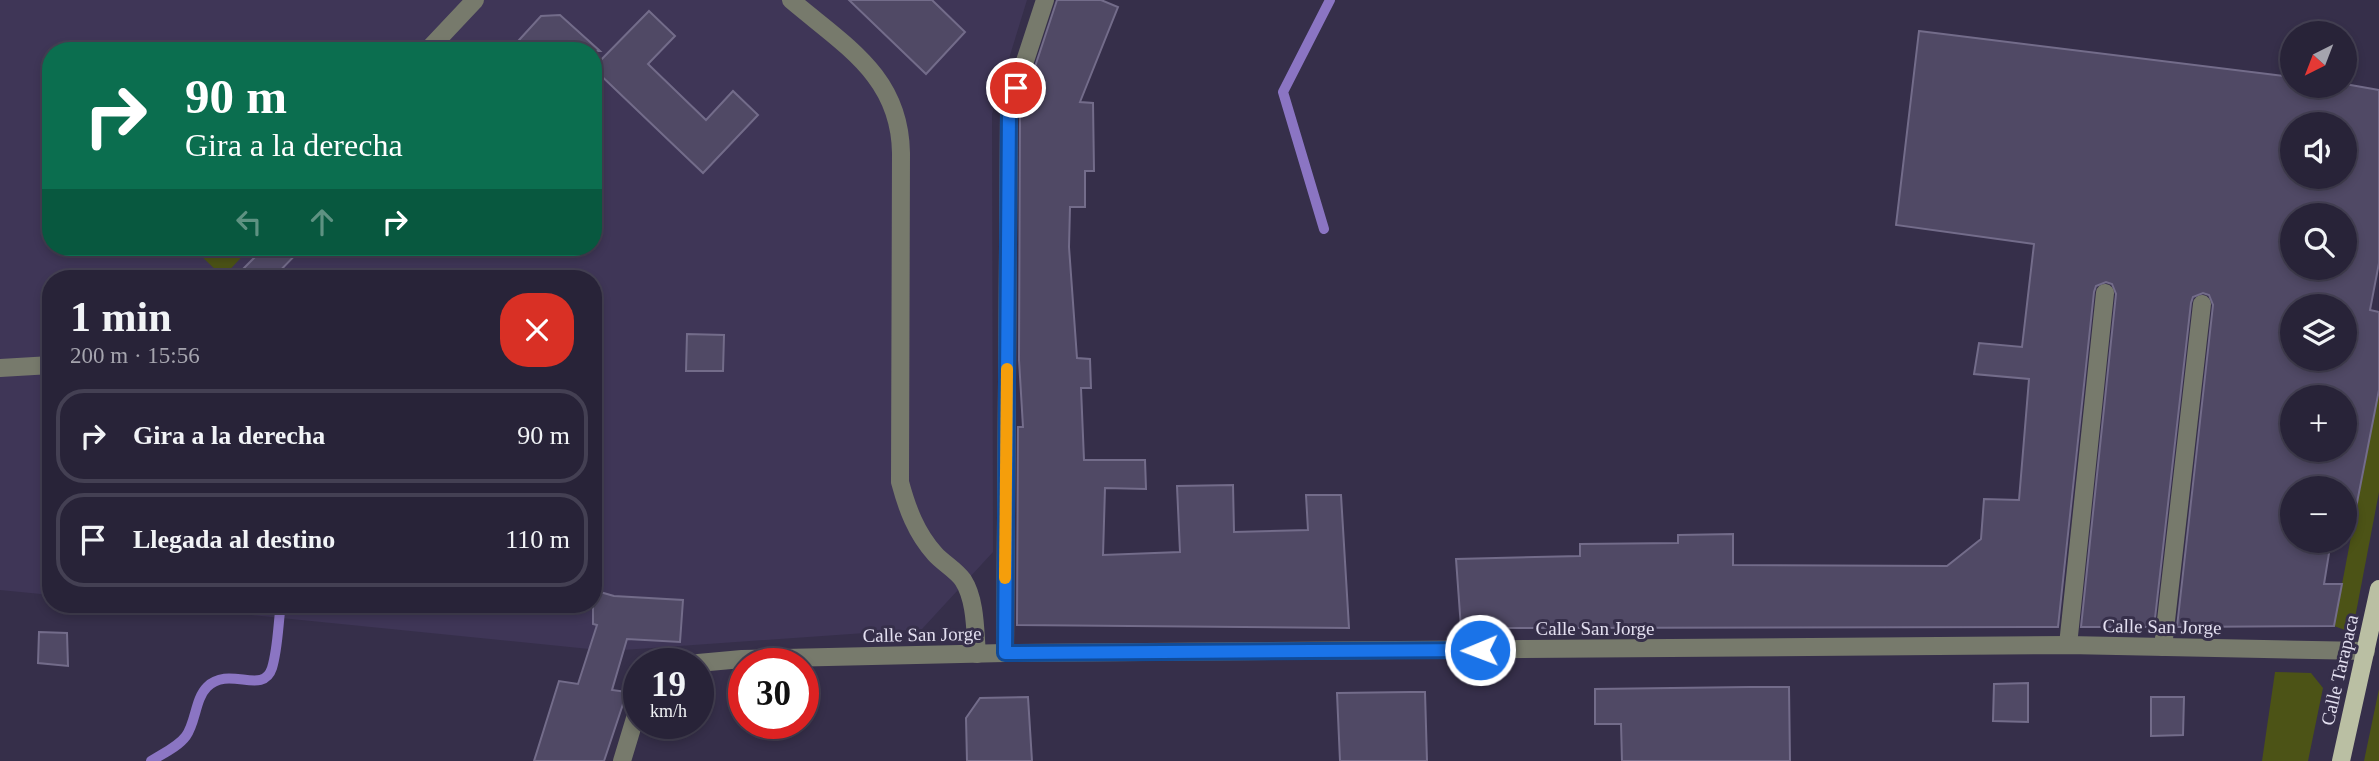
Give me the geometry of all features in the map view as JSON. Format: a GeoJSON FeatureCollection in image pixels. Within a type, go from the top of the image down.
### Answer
{"type":"FeatureCollection","features":[{"type":"Feature","properties":{"kind":"main road","name":"Calle Tarapaca"},"geometry":{"type":"LineString","coordinates":[[2341,761],[2379,589]]}},
{"type":"Feature","properties":{"kind":"street"},"geometry":{"type":"LineString","coordinates":[[436,42],[475,0]]}},
{"type":"Feature","properties":{"kind":"street"},"geometry":{"type":"LineString","coordinates":[[791,0],[878,78],[889,94],[897,114],[901,153],[900,482],[919,533],[934,553],[964,581],[974,614],[977,654]]}},
{"type":"Feature","properties":{"kind":"street"},"geometry":{"type":"LineString","coordinates":[[1005,653],[1009,110],[1045,0]]}},
{"type":"Feature","properties":{"kind":"street"},"geometry":{"type":"LineString","coordinates":[[2068,645],[2105,293]]}},
{"type":"Feature","properties":{"kind":"street"},"geometry":{"type":"LineString","coordinates":[[2163,647],[2202,304]]}},
{"type":"Feature","properties":{"kind":"street"},"geometry":{"type":"LineString","coordinates":[[0,368],[42,366]]}},
{"type":"Feature","properties":{"kind":"street","name":"Calle San Jorge"},"geometry":{"type":"LineString","coordinates":[[714,662],[1005,653],[2068,645],[2366,651]]}},
{"type":"Feature","properties":{"kind":"street"},"geometry":{"type":"LineString","coordinates":[[622,761],[629,739]]}},
{"type":"Feature","properties":{"kind":"shaded area"},"geometry":{"type":"Polygon","coordinates":[[[0,0],[1027,0],[992,114],[993,552],[922,629],[609,651],[231,613],[602,613],[602,270],[42,270],[42,594],[0,590],[0,0]]]}},
{"type":"Feature","properties":{"kind":"green space"},"geometry":{"type":"Polygon","coordinates":[[[201,256],[243,256],[230,270],[216,270],[201,256]]]}},
{"type":"Feature","properties":{"kind":"green space"},"geometry":{"type":"Polygon","coordinates":[[[2379,390],[2379,492],[2355,618],[2345,630],[2334,626],[2348,553],[2357,553],[2357,505],[2379,390]]]}},
{"type":"Feature","properties":{"kind":"green space"},"geometry":{"type":"Polygon","coordinates":[[[2275,672],[2311,673],[2323,688],[2308,761],[2262,761],[2275,672]]]}},
{"type":"Feature","properties":{"kind":"green space"},"geometry":{"type":"Polygon","coordinates":[[[2379,689],[2379,761],[2364,761],[2379,689]]]}},
{"type":"Feature","properties":{"kind":"building"},"geometry":{"type":"Polygon","coordinates":[[[849,0],[932,0],[965,32],[926,74],[849,0]]]}},
{"type":"Feature","properties":{"kind":"building"},"geometry":{"type":"Polygon","coordinates":[[[1057,0],[1101,0],[1118,7],[1080,102],[1093,103],[1094,171],[1085,171],[1085,207],[1070,207],[1069,247],[1077,358],[1090,359],[1091,388],[1081,388],[1084,460],[1145,460],[1146,489],[1105,488],[1103,555],[1180,552],[1177,486],[1233,485],[1234,532],[1308,530],[1306,495],[1341,495],[1349,628],[1017,625],[1018,427],[1023,427],[1019,360],[1020,112],[1057,0]]]}},
{"type":"Feature","properties":{"kind":"building"},"geometry":{"type":"Polygon","coordinates":[[[649,11],[675,36],[648,64],[706,120],[733,91],[758,115],[703,173],[602,77],[602,59],[649,11]]]}},
{"type":"Feature","properties":{"kind":"building"},"geometry":{"type":"Polygon","coordinates":[[[560,15],[590,42],[517,42],[541,16],[560,15]]]}},
{"type":"Feature","properties":{"kind":"building"},"geometry":{"type":"Polygon","coordinates":[[[1919,31],[2280,76],[2280,98],[2357,98],[2357,86],[2379,90],[2379,263],[2370,310],[2379,312],[2379,390],[2357,503],[2357,476],[2280,476],[2280,553],[2329,553],[2324,584],[2342,584],[2334,626],[2177,627],[2213,305],[2209,295],[2203,293],[2193,297],[2191,303],[2154,627],[2081,627],[2116,294],[2112,284],[2106,282],[2096,286],[2094,292],[2058,627],[1461,628],[1456,559],[1580,556],[1580,544],[1678,543],[1678,535],[1733,534],[1733,565],[1947,566],[1981,539],[1984,499],[2019,500],[2029,379],[1974,374],[1979,343],[2022,347],[2034,244],[1896,225],[1919,31]]]}},
{"type":"Feature","properties":{"kind":"building"},"geometry":{"type":"Polygon","coordinates":[[[256,256],[294,256],[281,270],[242,270],[256,256]]]}},
{"type":"Feature","properties":{"kind":"building"},"geometry":{"type":"Polygon","coordinates":[[[687,334],[724,335],[723,371],[686,371],[687,334]]]}},
{"type":"Feature","properties":{"kind":"building"},"geometry":{"type":"Polygon","coordinates":[[[602,593],[614,596],[683,600],[680,642],[627,639],[612,690],[623,691],[623,704],[604,761],[534,761],[559,681],[578,684],[597,625],[593,624],[593,613],[602,613],[602,593]]]}},
{"type":"Feature","properties":{"kind":"building"},"geometry":{"type":"Polygon","coordinates":[[[39,632],[67,633],[68,666],[38,663],[39,632]]]}},
{"type":"Feature","properties":{"kind":"building"},"geometry":{"type":"Polygon","coordinates":[[[2028,683],[2028,722],[1993,721],[1994,684],[2028,683]]]}},
{"type":"Feature","properties":{"kind":"building"},"geometry":{"type":"Polygon","coordinates":[[[1789,687],[1790,761],[1622,761],[1621,724],[1595,724],[1595,689],[1789,687]]]}},
{"type":"Feature","properties":{"kind":"building"},"geometry":{"type":"Polygon","coordinates":[[[1425,692],[1427,761],[1340,761],[1337,693],[1425,692]]]}},
{"type":"Feature","properties":{"kind":"building"},"geometry":{"type":"Polygon","coordinates":[[[1028,697],[1032,761],[967,761],[966,718],[980,698],[1028,697]]]}},
{"type":"Feature","properties":{"kind":"building"},"geometry":{"type":"Polygon","coordinates":[[[2151,697],[2184,697],[2183,735],[2151,736],[2151,697]]]}},
{"type":"Feature","properties":{"kind":"waterway"},"geometry":{"type":"LineString","coordinates":[[1324,229],[1283,92],[1330,0]]}},
{"type":"Feature","properties":{"kind":"waterway"},"geometry":{"type":"LineString","coordinates":[[151,761],[183,740],[207,687],[225,679],[253,681],[268,676],[276,652],[280,613]]}},
{"type":"Feature","properties":{"kind":"slow traffic"},"geometry":{"type":"LineString","coordinates":[[1005,578],[1007,369]]}},
{"type":"Feature","properties":{"kind":"route"},"geometry":{"type":"LineString","coordinates":[[1016,88],[1009,110],[1005,653],[1480,650]]}}]}
